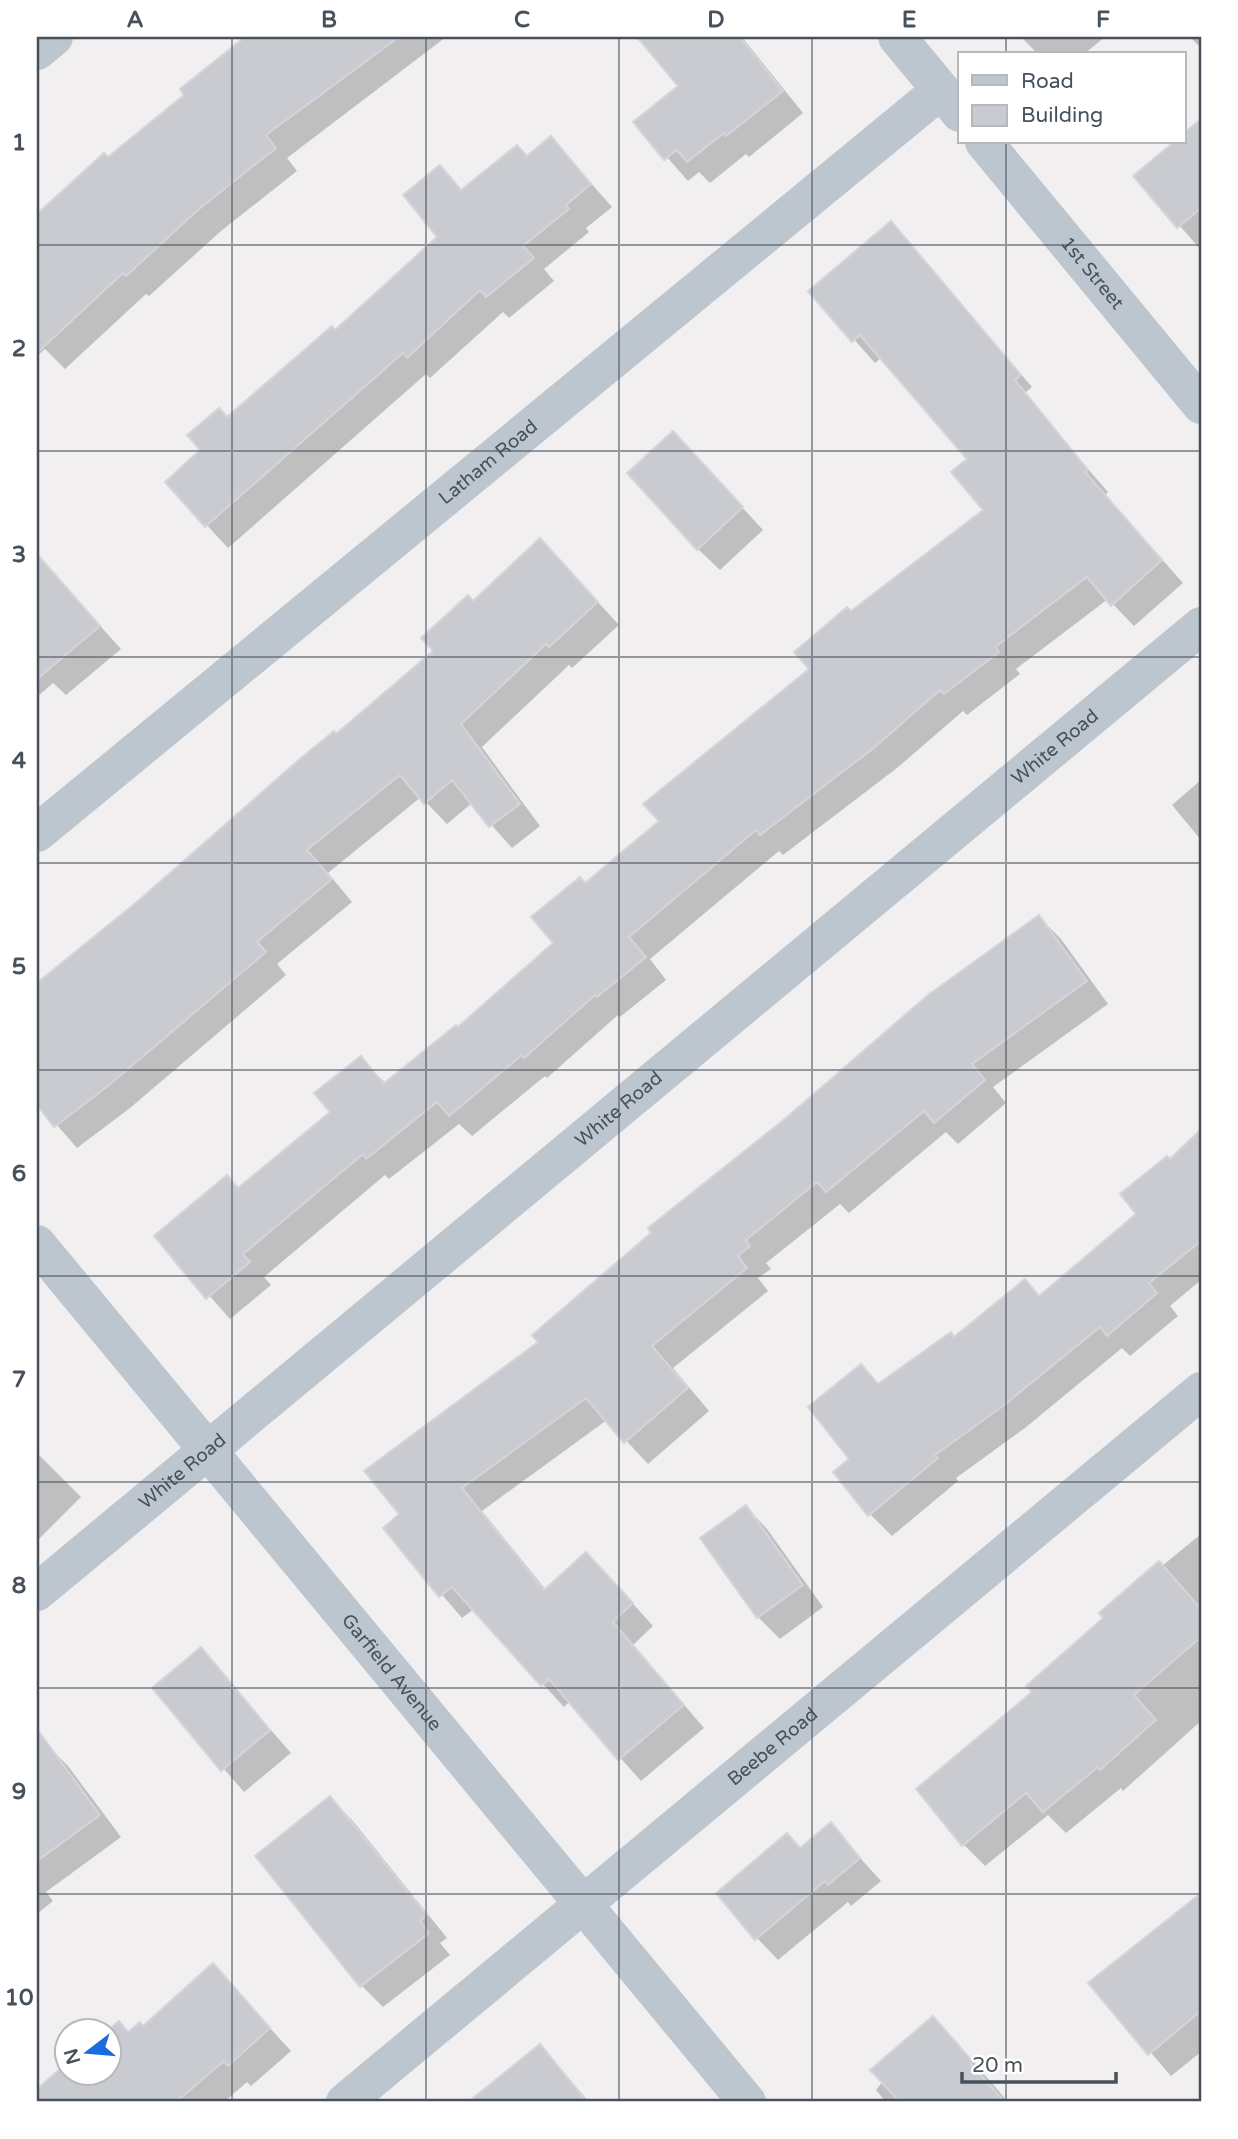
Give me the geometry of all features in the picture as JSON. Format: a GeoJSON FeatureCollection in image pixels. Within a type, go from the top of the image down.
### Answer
{"type":"FeatureCollection","features":[{"type":"Feature","properties":{"kind":"street"},"geometry":{"type":"LineString","coordinates":[[37,51],[54,37]]}},
{"type":"Feature","properties":{"kind":"street"},"geometry":{"type":"LineString","coordinates":[[897,37],[950,101]]}},
{"type":"Feature","properties":{"kind":"street","name":"Latham Road"},"geometry":{"type":"LineString","coordinates":[[37,834],[950,101]]}},
{"type":"Feature","properties":{"kind":"street","name":"1st Street"},"geometry":{"type":"LineString","coordinates":[[986,144],[1201,405]]}},
{"type":"Feature","properties":{"kind":"street","name":"White Road"},"geometry":{"type":"LineString","coordinates":[[37,1592],[1201,626]]}},
{"type":"Feature","properties":{"kind":"street","name":"Garfield Avenue"},"geometry":{"type":"LineString","coordinates":[[37,1244],[747,2102]]}},
{"type":"Feature","properties":{"kind":"street","name":"Beebe Road"},"geometry":{"type":"LineString","coordinates":[[345,2102],[1201,1391]]}},
{"type":"Feature","properties":{"kind":"building"},"geometry":{"type":"Polygon","coordinates":[[[245,37],[399,37],[266,135],[276,148],[199,209],[126,276],[123,273],[37,353],[37,214],[104,153],[108,157],[184,95],[180,89],[245,37]]]}},
{"type":"Feature","properties":{"kind":"building"},"geometry":{"type":"Polygon","coordinates":[[[637,37],[740,37],[783,91],[726,136],[724,133],[687,162],[677,150],[664,160],[633,122],[678,86],[637,37]]]}},
{"type":"Feature","properties":{"kind":"building"},"geometry":{"type":"Polygon","coordinates":[[[1201,119],[1201,208],[1177,228],[1133,176],[1172,144],[1186,144],[1186,131],[1201,119]]]}},
{"type":"Feature","properties":{"kind":"building"},"geometry":{"type":"Polygon","coordinates":[[[551,136],[591,184],[566,205],[569,209],[523,246],[534,258],[486,297],[480,290],[407,358],[403,353],[205,527],[165,482],[200,450],[187,435],[219,408],[227,417],[332,326],[335,330],[437,237],[403,195],[440,165],[461,190],[517,145],[527,156],[551,136]]]}},
{"type":"Feature","properties":{"kind":"building"},"geometry":{"type":"Polygon","coordinates":[[[891,221],[1021,375],[1015,380],[1088,470],[1085,472],[1162,560],[1111,606],[1087,577],[995,647],[999,652],[944,694],[940,690],[875,747],[760,835],[756,830],[629,937],[646,957],[597,997],[595,995],[524,1058],[522,1055],[449,1116],[437,1102],[366,1159],[363,1154],[243,1254],[250,1262],[206,1299],[154,1236],[227,1175],[238,1188],[330,1112],[314,1093],[361,1056],[383,1084],[456,1025],[458,1027],[553,943],[531,917],[580,877],[585,883],[659,821],[643,804],[809,669],[794,652],[847,607],[851,611],[983,510],[951,472],[967,459],[860,335],[852,342],[808,291],[891,221]]]}},
{"type":"Feature","properties":{"kind":"building"},"geometry":{"type":"Polygon","coordinates":[[[673,431],[743,507],[697,550],[627,473],[673,431]]]}},
{"type":"Feature","properties":{"kind":"building"},"geometry":{"type":"Polygon","coordinates":[[[540,538],[598,602],[549,647],[546,644],[461,724],[520,804],[489,827],[452,780],[424,804],[400,775],[307,850],[332,879],[257,942],[266,952],[108,1086],[54,1127],[37,1105],[37,983],[138,901],[301,758],[334,731],[336,734],[433,651],[421,638],[468,595],[473,601],[540,538]]]}},
{"type":"Feature","properties":{"kind":"building"},"geometry":{"type":"Polygon","coordinates":[[[37,554],[100,626],[37,679],[37,554]]]}},
{"type":"Feature","properties":{"kind":"building"},"geometry":{"type":"Polygon","coordinates":[[[1039,915],[1087,981],[972,1064],[985,1080],[934,1123],[924,1111],[826,1192],[817,1182],[746,1240],[750,1246],[738,1256],[747,1268],[652,1346],[688,1388],[624,1443],[586,1398],[462,1488],[544,1590],[586,1552],[633,1603],[613,1622],[684,1705],[618,1760],[549,1679],[541,1686],[452,1587],[439,1597],[383,1528],[399,1514],[364,1471],[538,1342],[532,1335],[651,1233],[648,1228],[786,1118],[928,995],[1039,915]]]}},
{"type":"Feature","properties":{"kind":"building"},"geometry":{"type":"Polygon","coordinates":[[[1201,1129],[1201,1241],[1149,1283],[1157,1293],[1107,1336],[1100,1327],[1003,1406],[935,1455],[938,1458],[868,1516],[833,1472],[849,1459],[808,1407],[861,1364],[878,1384],[951,1332],[954,1337],[1025,1279],[1039,1296],[1136,1214],[1120,1194],[1167,1156],[1170,1159],[1201,1129]]]}},
{"type":"Feature","properties":{"kind":"building"},"geometry":{"type":"Polygon","coordinates":[[[746,1505],[803,1585],[757,1618],[700,1538],[746,1505]]]}},
{"type":"Feature","properties":{"kind":"building"},"geometry":{"type":"Polygon","coordinates":[[[1159,1561],[1201,1609],[1201,1637],[1134,1695],[1156,1720],[1100,1770],[1098,1767],[1043,1812],[1026,1793],[962,1846],[916,1789],[1032,1692],[1026,1686],[1103,1618],[1099,1613],[1159,1561]]]}},
{"type":"Feature","properties":{"kind":"building"},"geometry":{"type":"Polygon","coordinates":[[[201,1647],[270,1730],[221,1771],[152,1688],[201,1647]]]}},
{"type":"Feature","properties":{"kind":"building"},"geometry":{"type":"Polygon","coordinates":[[[37,1729],[100,1815],[37,1861],[37,1729]]]}},
{"type":"Feature","properties":{"kind":"building"},"geometry":{"type":"Polygon","coordinates":[[[330,1796],[427,1915],[420,1921],[429,1933],[360,1987],[255,1856],[330,1796]]]}},
{"type":"Feature","properties":{"kind":"building"},"geometry":{"type":"Polygon","coordinates":[[[831,1822],[860,1858],[828,1885],[825,1881],[755,1940],[716,1893],[787,1833],[800,1848],[831,1822]]]}},
{"type":"Feature","properties":{"kind":"building"},"geometry":{"type":"Polygon","coordinates":[[[1201,1893],[1201,2011],[1148,2055],[1088,1983],[1201,1893]]]}},
{"type":"Feature","properties":{"kind":"building"},"geometry":{"type":"Polygon","coordinates":[[[213,1963],[270,2028],[228,2066],[224,2061],[176,2102],[37,2102],[37,2089],[52,2076],[52,2086],[122,2086],[122,2025],[128,2032],[140,2022],[143,2026],[213,1963]]]}},
{"type":"Feature","properties":{"kind":"building"},"geometry":{"type":"Polygon","coordinates":[[[933,2016],[1005,2102],[900,2102],[870,2070],[933,2016]]]}},
{"type":"Feature","properties":{"kind":"building"},"geometry":{"type":"Polygon","coordinates":[[[540,2044],[587,2102],[468,2102],[540,2044]]]}}]}
